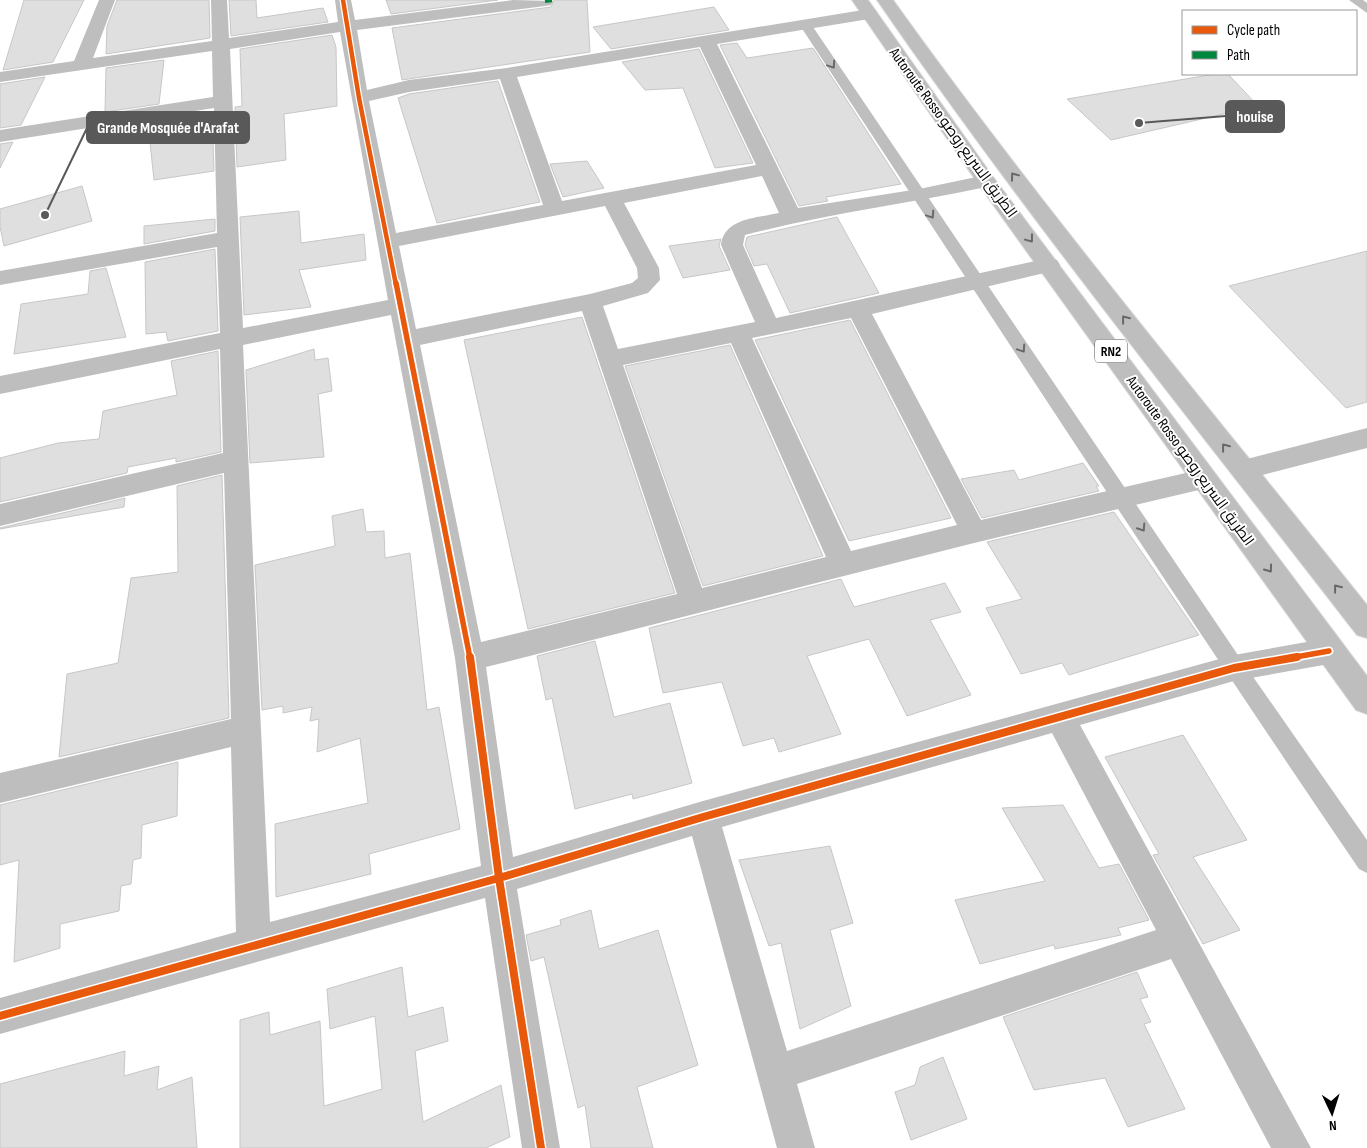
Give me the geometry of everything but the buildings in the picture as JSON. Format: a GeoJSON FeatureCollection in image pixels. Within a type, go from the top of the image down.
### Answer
{"type":"FeatureCollection","features":[{"type":"Feature","properties":{"kind":"main road"},"geometry":{"type":"LineString","coordinates":[[81,65],[108,0]]}},
{"type":"Feature","properties":{"kind":"main road"},"geometry":{"type":"LineString","coordinates":[[219,0],[254,944]]}},
{"type":"Feature","properties":{"kind":"main road"},"geometry":{"type":"LineString","coordinates":[[343,0],[359,98],[470,658],[499,878],[540,1148]]}},
{"type":"Feature","properties":{"kind":"main road"},"geometry":{"type":"LineString","coordinates":[[0,77],[348,26],[545,1]]}},
{"type":"Feature","properties":{"kind":"main road"},"geometry":{"type":"LineString","coordinates":[[359,98],[409,86],[507,73],[805,24],[872,5]]}},
{"type":"Feature","properties":{"kind":"main road","name":"Autoroute Rosso الطريق السريع روصو"},"geometry":{"type":"LineString","coordinates":[[872,5],[986,181],[1329,651],[1367,700]]}},
{"type":"Feature","properties":{"kind":"main road","name":"Autoroute Rosso الطريق السريع روصو"},"geometry":{"type":"LineString","coordinates":[[872,5],[947,88],[1243,470],[1367,626]]}},
{"type":"Feature","properties":{"kind":"main road"},"geometry":{"type":"LineString","coordinates":[[706,40],[791,216]]}},
{"type":"Feature","properties":{"kind":"main road"},"geometry":{"type":"LineString","coordinates":[[507,73],[554,210]]}},
{"type":"Feature","properties":{"kind":"main road"},"geometry":{"type":"LineString","coordinates":[[0,136],[222,101]]}},
{"type":"Feature","properties":{"kind":"main road"},"geometry":{"type":"LineString","coordinates":[[388,241],[768,169]]}},
{"type":"Feature","properties":{"kind":"main road"},"geometry":{"type":"LineString","coordinates":[[769,327],[732,245],[733,235],[738,230],[791,216],[918,195],[986,181]]}},
{"type":"Feature","properties":{"kind":"main road"},"geometry":{"type":"LineString","coordinates":[[408,339],[590,302],[640,288],[649,280],[648,268],[612,199]]}},
{"type":"Feature","properties":{"kind":"main road"},"geometry":{"type":"LineString","coordinates":[[0,278],[227,238]]}},
{"type":"Feature","properties":{"kind":"main road"},"geometry":{"type":"LineString","coordinates":[[610,359],[858,309],[1049,265]]}},
{"type":"Feature","properties":{"kind":"main road"},"geometry":{"type":"LineString","coordinates":[[590,302],[693,601]]}},
{"type":"Feature","properties":{"kind":"main road"},"geometry":{"type":"LineString","coordinates":[[0,385],[401,305]]}},
{"type":"Feature","properties":{"kind":"main road"},"geometry":{"type":"LineString","coordinates":[[858,309],[974,532]]}},
{"type":"Feature","properties":{"kind":"main road"},"geometry":{"type":"LineString","coordinates":[[738,333],[844,566]]}},
{"type":"Feature","properties":{"kind":"main road"},"geometry":{"type":"LineString","coordinates":[[1243,470],[1367,438]]}},
{"type":"Feature","properties":{"kind":"main road"},"geometry":{"type":"LineString","coordinates":[[0,515],[235,460]]}},
{"type":"Feature","properties":{"kind":"main road"},"geometry":{"type":"LineString","coordinates":[[470,658],[974,532],[1204,479]]}},
{"type":"Feature","properties":{"kind":"main road"},"geometry":{"type":"LineString","coordinates":[[0,1016],[254,944],[499,878],[703,817],[1234,668],[1329,651]]}},
{"type":"Feature","properties":{"kind":"main road"},"geometry":{"type":"LineString","coordinates":[[1059,717],[1292,1148]]}},
{"type":"Feature","properties":{"kind":"main road"},"geometry":{"type":"LineString","coordinates":[[0,788],[245,730]]}},
{"type":"Feature","properties":{"kind":"main road"},"geometry":{"type":"LineString","coordinates":[[703,817],[796,1148]]}},
{"type":"Feature","properties":{"kind":"main road"},"geometry":{"type":"LineString","coordinates":[[775,1073],[1179,939]]}},
{"type":"Feature","properties":{"kind":"lane"},"geometry":{"type":"LineString","coordinates":[[1355,0],[1367,9]]}},
{"type":"Feature","properties":{"kind":"lane"},"geometry":{"type":"LineString","coordinates":[[805,24],[1122,497],[1234,668],[1367,861]]}},
{"type":"Feature","properties":{"kind":"marked path"},"geometry":{"type":"LineString","coordinates":[[545,1],[554,0]]}},
{"type":"Feature","properties":{"kind":"cycle path"},"geometry":{"type":"LineString","coordinates":[[343,0],[359,98],[470,658],[499,878],[541,1148]]}},
{"type":"Feature","properties":{"kind":"cycle path"},"geometry":{"type":"LineString","coordinates":[[0,1016],[254,944],[499,878],[703,817],[1234,668],[1329,651]]}},
{"type":"Feature","properties":{"kind":"place","name":"houise"},"geometry":{"type":"Point","coordinates":[1139,123]}},
{"type":"Feature","properties":{"kind":"place","name":"Grande Mosquée d'Arafat"},"geometry":{"type":"Point","coordinates":[45,215]}}]}
